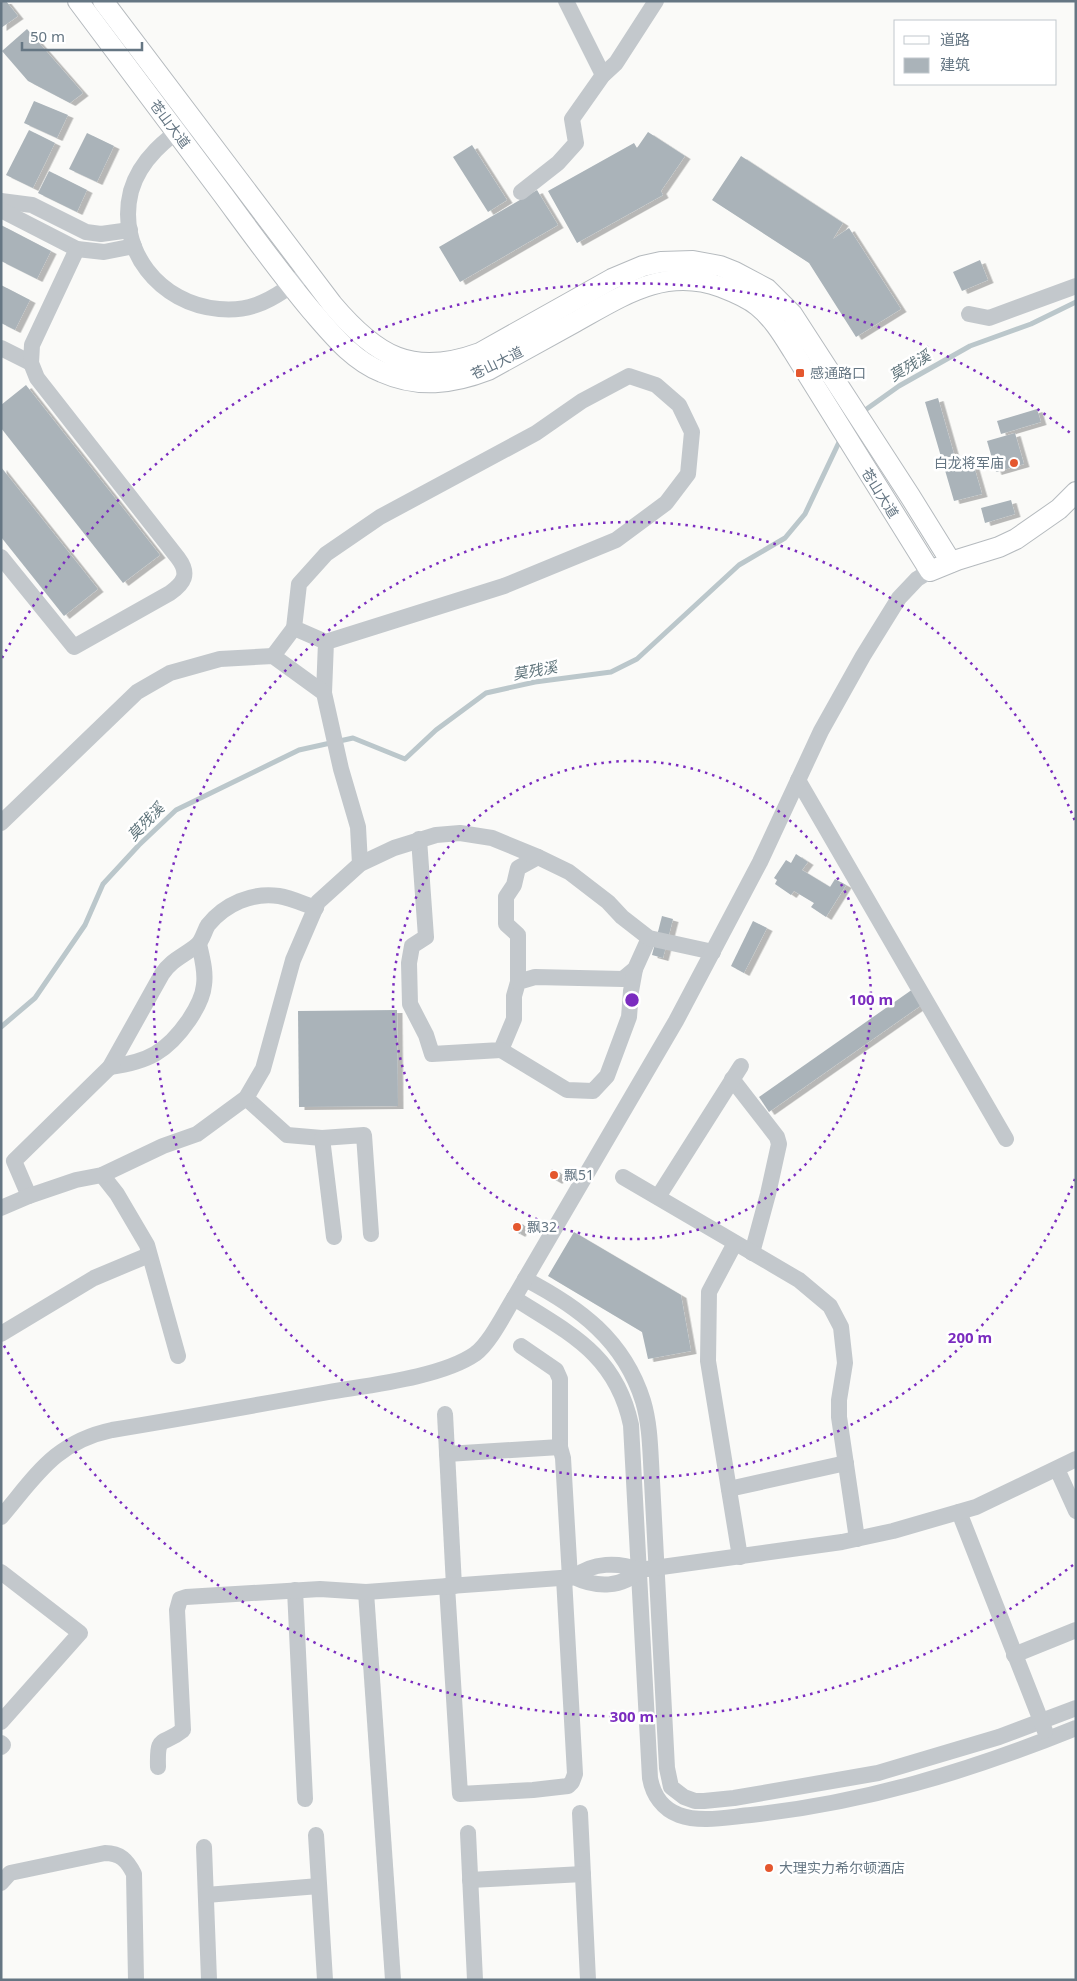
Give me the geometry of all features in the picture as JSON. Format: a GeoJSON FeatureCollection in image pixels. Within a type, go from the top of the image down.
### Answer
{"type":"FeatureCollection","features":[{"type":"Feature","properties":{"kind":"main road","name":"苍山大道"},"geometry":{"type":"LineString","coordinates":[[78,1],[291,286],[350,353],[380,372],[403,380],[445,383],[465,379],[488,370],[622,296],[649,284],[676,280],[705,282],[740,295],[759,307],[776,326],[793,350],[930,571]]}},
{"type":"Feature","properties":{"kind":"main road","name":"苍山大道"},"geometry":{"type":"LineString","coordinates":[[103,1],[332,304],[363,338],[389,354],[408,361],[426,364],[460,360],[480,353],[612,279],[643,266],[675,260],[709,263],[742,275],[772,292],[792,314],[828,367],[951,562]]}},
{"type":"Feature","properties":{"kind":"main road"},"geometry":{"type":"LineString","coordinates":[[930,571],[951,562],[999,547],[1016,539],[1059,509],[1076,492]]}},
{"type":"Feature","properties":{"kind":"street"},"geometry":{"type":"LineString","coordinates":[[566,1],[603,75]]}},
{"type":"Feature","properties":{"kind":"street"},"geometry":{"type":"LineString","coordinates":[[521,192],[558,163],[576,144],[572,119],[603,75],[616,63],[656,1]]}},
{"type":"Feature","properties":{"kind":"street"},"geometry":{"type":"LineString","coordinates":[[193,120],[176,132],[154,152],[137,176],[129,203],[130,230],[134,246],[142,263],[152,277],[167,291],[180,299],[193,304],[224,309],[248,307],[272,298],[308,272]]}},
{"type":"Feature","properties":{"kind":"street"},"geometry":{"type":"LineString","coordinates":[[1,201],[32,205],[86,232],[101,234],[130,230]]}},
{"type":"Feature","properties":{"kind":"street"},"geometry":{"type":"LineString","coordinates":[[1,210],[77,249],[104,252],[134,246]]}},
{"type":"Feature","properties":{"kind":"street"},"geometry":{"type":"LineString","coordinates":[[1,556],[74,647],[170,593],[181,585],[185,576],[183,564],[37,378],[31,363],[32,345],[77,249]]}},
{"type":"Feature","properties":{"kind":"street"},"geometry":{"type":"LineString","coordinates":[[969,314],[990,318],[1076,286]]}},
{"type":"Feature","properties":{"kind":"street"},"geometry":{"type":"LineString","coordinates":[[1,348],[31,363]]}},
{"type":"Feature","properties":{"kind":"street"},"geometry":{"type":"LineString","coordinates":[[273,656],[294,628],[299,584],[326,554],[380,517],[536,433],[582,401],[629,376],[656,385],[679,405],[692,432],[688,474],[666,503],[616,540],[504,586],[326,642],[294,628]]}},
{"type":"Feature","properties":{"kind":"street"},"geometry":{"type":"LineString","coordinates":[[1,1517],[46,1465],[72,1443],[85,1437],[112,1430],[393,1381],[450,1367],[478,1352],[488,1340],[514,1298],[676,1021],[760,862],[821,730],[884,618],[905,591],[930,571]]}},
{"type":"Feature","properties":{"kind":"street"},"geometry":{"type":"LineString","coordinates":[[326,642],[324,693],[341,769],[358,828],[360,864]]}},
{"type":"Feature","properties":{"kind":"street"},"geometry":{"type":"LineString","coordinates":[[1,823],[137,692],[170,673],[220,659],[273,656],[324,693]]}},
{"type":"Feature","properties":{"kind":"street"},"geometry":{"type":"LineString","coordinates":[[798,780],[1006,1139]]}},
{"type":"Feature","properties":{"kind":"street"},"geometry":{"type":"LineString","coordinates":[[1,1208],[76,1180],[102,1175],[163,1146],[197,1134],[246,1098],[263,1069],[293,960],[318,902],[360,864],[419,839],[460,833],[492,838],[570,872],[649,938],[713,952]]}},
{"type":"Feature","properties":{"kind":"street"},"geometry":{"type":"LineString","coordinates":[[419,839],[426,937],[412,946],[409,962],[410,1004],[426,1034],[432,1054],[500,1050],[567,1090],[593,1091],[607,1076],[629,1016],[631,991],[636,969],[649,938]]}},
{"type":"Feature","properties":{"kind":"street"},"geometry":{"type":"LineString","coordinates":[[500,1050],[514,1019],[514,996],[518,982],[518,935],[506,924],[506,897],[514,885],[518,868],[538,857]]}},
{"type":"Feature","properties":{"kind":"street"},"geometry":{"type":"LineString","coordinates":[[29,1196],[14,1161],[110,1067],[170,963],[199,944],[208,926],[228,907],[253,896],[280,896],[316,908]]}},
{"type":"Feature","properties":{"kind":"street"},"geometry":{"type":"LineString","coordinates":[[110,1067],[133,1064],[163,1050],[177,1037],[195,1011],[204,987],[204,968],[199,944]]}},
{"type":"Feature","properties":{"kind":"street"},"geometry":{"type":"LineString","coordinates":[[518,982],[535,977],[623,979],[636,969]]}},
{"type":"Feature","properties":{"kind":"street"},"geometry":{"type":"LineString","coordinates":[[658,1197],[737,1072],[777,1136],[780,1144],[752,1253]]}},
{"type":"Feature","properties":{"kind":"street"},"geometry":{"type":"LineString","coordinates":[[246,1098],[287,1136],[322,1138],[364,1135],[371,1234]]}},
{"type":"Feature","properties":{"kind":"street"},"geometry":{"type":"LineString","coordinates":[[322,1138],[334,1237]]}},
{"type":"Feature","properties":{"kind":"street"},"geometry":{"type":"LineString","coordinates":[[102,1175],[122,1203],[147,1245],[178,1356]]}},
{"type":"Feature","properties":{"kind":"street"},"geometry":{"type":"LineString","coordinates":[[624,1177],[799,1280],[830,1306],[841,1327],[846,1363],[839,1400],[839,1417],[858,1539]]}},
{"type":"Feature","properties":{"kind":"street"},"geometry":{"type":"LineString","coordinates":[[735,1243],[709,1292],[708,1361],[740,1557]]}},
{"type":"Feature","properties":{"kind":"street"},"geometry":{"type":"LineString","coordinates":[[1,1334],[94,1278],[149,1255]]}},
{"type":"Feature","properties":{"kind":"street"},"geometry":{"type":"LineString","coordinates":[[525,1279],[576,1308],[597,1326],[628,1368],[643,1402],[651,1455],[648,1569],[650,1778],[656,1797],[668,1809],[678,1815],[706,1819],[795,1810],[880,1793],[961,1770],[1008,1755],[1076,1728]]}},
{"type":"Feature","properties":{"kind":"street"},"geometry":{"type":"LineString","coordinates":[[514,1298],[582,1343],[595,1354],[606,1367],[622,1395],[628,1411],[648,1569],[667,1768],[672,1787],[684,1797],[695,1801],[734,1798],[878,1773],[999,1737],[1076,1708]]}},
{"type":"Feature","properties":{"kind":"street"},"geometry":{"type":"LineString","coordinates":[[582,1343],[597,1326]]}},
{"type":"Feature","properties":{"kind":"street"},"geometry":{"type":"LineString","coordinates":[[445,1414],[460,1794],[568,1786],[575,1774],[569,1578],[563,1458],[560,1447],[560,1379],[556,1370],[521,1346]]}},
{"type":"Feature","properties":{"kind":"street"},"geometry":{"type":"LineString","coordinates":[[447,1454],[560,1447]]}},
{"type":"Feature","properties":{"kind":"street"},"geometry":{"type":"LineString","coordinates":[[158,1767],[158,1746],[160,1742],[183,1730],[177,1610],[180,1599],[186,1597],[295,1590],[334,1589],[366,1592],[569,1578],[586,1569],[609,1565],[625,1565],[648,1569],[858,1539],[976,1507],[1076,1459]]}},
{"type":"Feature","properties":{"kind":"street"},"geometry":{"type":"LineString","coordinates":[[729,1489],[846,1463]]}},
{"type":"Feature","properties":{"kind":"street"},"geometry":{"type":"LineString","coordinates":[[1057,1469],[1076,1511]]}},
{"type":"Feature","properties":{"kind":"street"},"geometry":{"type":"LineString","coordinates":[[958,1512],[1048,1739]]}},
{"type":"Feature","properties":{"kind":"street"},"geometry":{"type":"LineString","coordinates":[[1,1572],[80,1633],[1,1722]]}},
{"type":"Feature","properties":{"kind":"street"},"geometry":{"type":"LineString","coordinates":[[295,1590],[305,1799]]}},
{"type":"Feature","properties":{"kind":"street"},"geometry":{"type":"LineString","coordinates":[[366,1592],[393,1980]]}},
{"type":"Feature","properties":{"kind":"street"},"geometry":{"type":"LineString","coordinates":[[1014,1655],[1076,1630]]}},
{"type":"Feature","properties":{"kind":"street"},"geometry":{"type":"LineString","coordinates":[[1,1743],[3,1745],[1,1747]]}},
{"type":"Feature","properties":{"kind":"street"},"geometry":{"type":"LineString","coordinates":[[580,1813],[588,1980]]}},
{"type":"Feature","properties":{"kind":"street"},"geometry":{"type":"LineString","coordinates":[[468,1833],[474,1980]]}},
{"type":"Feature","properties":{"kind":"street"},"geometry":{"type":"LineString","coordinates":[[316,1835],[325,1980]]}},
{"type":"Feature","properties":{"kind":"street"},"geometry":{"type":"LineString","coordinates":[[204,1847],[210,1980]]}},
{"type":"Feature","properties":{"kind":"street"},"geometry":{"type":"LineString","coordinates":[[1,1884],[10,1873],[105,1852],[121,1856],[134,1874],[136,1980]]}},
{"type":"Feature","properties":{"kind":"street"},"geometry":{"type":"LineString","coordinates":[[470,1880],[583,1874]]}},
{"type":"Feature","properties":{"kind":"street"},"geometry":{"type":"LineString","coordinates":[[206,1895],[319,1886]]}},
{"type":"Feature","properties":{"kind":"building"},"geometry":{"type":"Polygon","coordinates":[[[1,1],[6,1],[18,16],[1,28],[1,1]]]}},
{"type":"Feature","properties":{"kind":"building"},"geometry":{"type":"Polygon","coordinates":[[[27,29],[83,93],[70,103],[28,81],[2,51],[27,29]]]}},
{"type":"Feature","properties":{"kind":"building"},"geometry":{"type":"Polygon","coordinates":[[[34,101],[68,115],[57,138],[24,123],[34,101]]]}},
{"type":"Feature","properties":{"kind":"building"},"geometry":{"type":"Polygon","coordinates":[[[29,130],[55,143],[33,188],[6,175],[29,130]]]}},
{"type":"Feature","properties":{"kind":"building"},"geometry":{"type":"Polygon","coordinates":[[[648,132],[685,156],[661,191],[663,195],[577,243],[548,191],[634,143],[637,148],[648,132]]]}},
{"type":"Feature","properties":{"kind":"building"},"geometry":{"type":"Polygon","coordinates":[[[87,133],[114,146],[97,182],[69,169],[87,133]]]}},
{"type":"Feature","properties":{"kind":"building"},"geometry":{"type":"Polygon","coordinates":[[[472,145],[507,200],[488,212],[453,157],[472,145]]]}},
{"type":"Feature","properties":{"kind":"building"},"geometry":{"type":"Polygon","coordinates":[[[741,156],[843,223],[833,239],[849,228],[901,309],[856,337],[809,263],[712,200],[741,156]]]}},
{"type":"Feature","properties":{"kind":"building"},"geometry":{"type":"Polygon","coordinates":[[[49,171],[87,190],[77,212],[38,193],[49,171]]]}},
{"type":"Feature","properties":{"kind":"building"},"geometry":{"type":"Polygon","coordinates":[[[537,190],[558,225],[460,282],[439,247],[537,190]]]}},
{"type":"Feature","properties":{"kind":"building"},"geometry":{"type":"Polygon","coordinates":[[[1,225],[51,251],[37,279],[1,261],[1,225]]]}},
{"type":"Feature","properties":{"kind":"building"},"geometry":{"type":"Polygon","coordinates":[[[980,260],[988,280],[962,291],[953,272],[980,260]]]}},
{"type":"Feature","properties":{"kind":"building"},"geometry":{"type":"Polygon","coordinates":[[[1,285],[30,300],[15,330],[1,323],[1,285]]]}},
{"type":"Feature","properties":{"kind":"building"},"geometry":{"type":"Polygon","coordinates":[[[26,385],[160,555],[123,583],[1,428],[1,405],[26,385]]]}},
{"type":"Feature","properties":{"kind":"building"},"geometry":{"type":"Polygon","coordinates":[[[938,398],[958,468],[973,463],[982,494],[954,501],[925,402],[938,398]]]}},
{"type":"Feature","properties":{"kind":"building"},"geometry":{"type":"Polygon","coordinates":[[[1037,409],[1041,422],[1001,434],[997,421],[1037,409]]]}},
{"type":"Feature","properties":{"kind":"building"},"geometry":{"type":"Polygon","coordinates":[[[1015,433],[1024,464],[996,472],[987,441],[1015,433]]]}},
{"type":"Feature","properties":{"kind":"building"},"geometry":{"type":"Polygon","coordinates":[[[1,467],[98,589],[64,616],[1,537],[1,467]]]}},
{"type":"Feature","properties":{"kind":"building"},"geometry":{"type":"Polygon","coordinates":[[[1011,500],[1015,514],[985,523],[981,508],[1011,500]]]}},
{"type":"Feature","properties":{"kind":"building"},"geometry":{"type":"Polygon","coordinates":[[[796,854],[808,862],[802,870],[830,887],[835,879],[846,885],[826,917],[811,907],[814,903],[794,891],[791,895],[775,884],[777,880],[774,878],[786,860],[791,863],[796,854]]]}},
{"type":"Feature","properties":{"kind":"building"},"geometry":{"type":"Polygon","coordinates":[[[662,916],[673,919],[663,958],[652,955],[662,916]]]}},
{"type":"Feature","properties":{"kind":"building"},"geometry":{"type":"Polygon","coordinates":[[[753,921],[767,928],[744,973],[731,966],[753,921]]]}},
{"type":"Feature","properties":{"kind":"building"},"geometry":{"type":"Polygon","coordinates":[[[913,989],[923,1004],[769,1112],[759,1097],[913,989]]]}},
{"type":"Feature","properties":{"kind":"building"},"geometry":{"type":"Polygon","coordinates":[[[397,1010],[398,1106],[299,1107],[298,1011],[397,1010]]]}},
{"type":"Feature","properties":{"kind":"building","name":"飘51"},"geometry":{"type":"Polygon","coordinates":[[[552,1169],[561,1173],[557,1181],[548,1176],[552,1169]]]}},
{"type":"Feature","properties":{"kind":"building","name":"飘32"},"geometry":{"type":"Polygon","coordinates":[[[515,1221],[524,1225],[520,1234],[511,1229],[515,1221]]]}},
{"type":"Feature","properties":{"kind":"building"},"geometry":{"type":"Polygon","coordinates":[[[574,1232],[681,1295],[691,1351],[648,1359],[642,1332],[548,1276],[574,1232]]]}},
{"type":"Feature","properties":{"kind":"waterway","name":"莫残溪"},"geometry":{"type":"LineString","coordinates":[[861,413],[899,386],[970,346],[1031,324],[1076,302]]}},
{"type":"Feature","properties":{"kind":"waterway","name":"莫残溪"},"geometry":{"type":"LineString","coordinates":[[1,1027],[35,998],[85,925],[103,884],[139,845],[176,810],[299,750],[353,738],[405,759],[436,730],[486,693],[535,682],[611,672],[637,659],[739,565],[785,538],[805,514],[841,438]]}},
{"type":"Feature","properties":{"kind":"place","name":"感通路口"},"geometry":{"type":"Point","coordinates":[800,373]}},
{"type":"Feature","properties":{"kind":"place","name":"白龙将军庙"},"geometry":{"type":"Point","coordinates":[1014,463]}},
{"type":"Feature","properties":{"kind":"place","name":"飘51"},"geometry":{"type":"Point","coordinates":[554,1175]}},
{"type":"Feature","properties":{"kind":"place","name":"飘32"},"geometry":{"type":"Point","coordinates":[517,1227]}},
{"type":"Feature","properties":{"kind":"place","name":"大理实力希尔顿酒店"},"geometry":{"type":"Point","coordinates":[769,1868]}}]}
